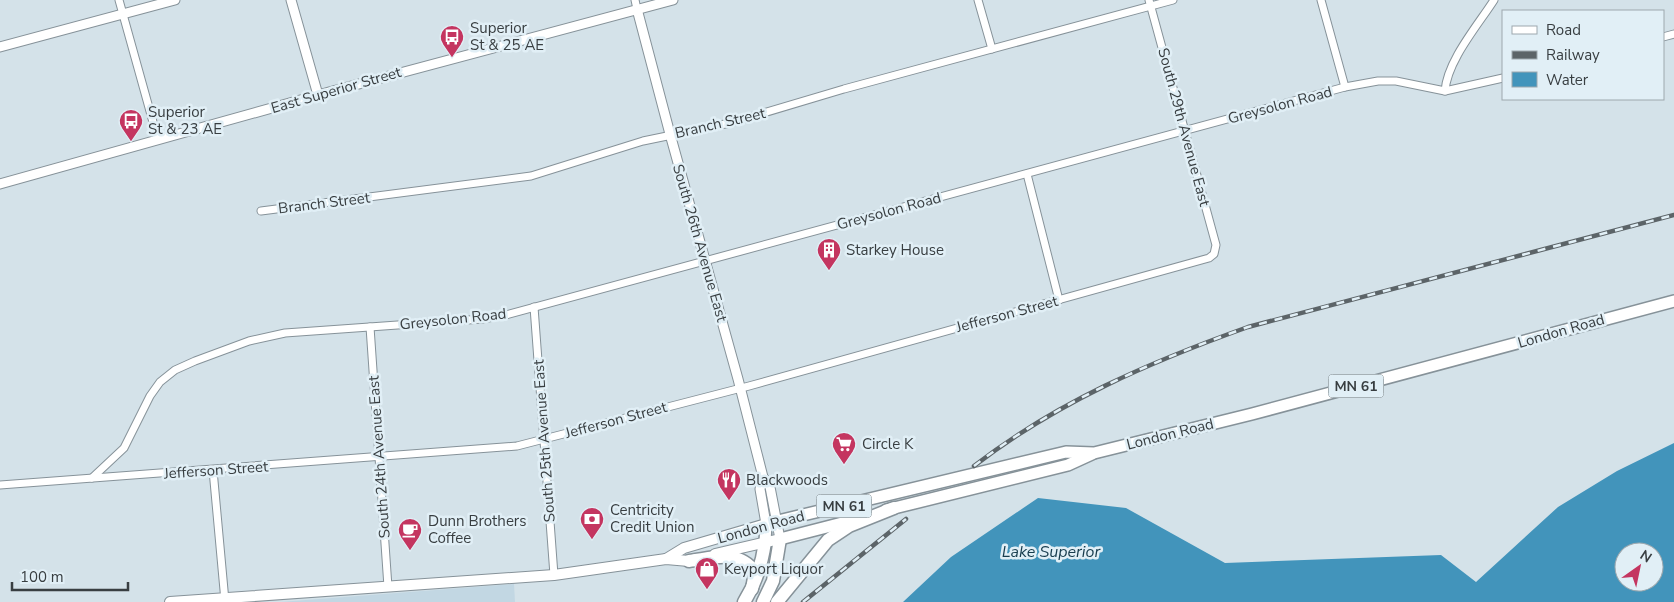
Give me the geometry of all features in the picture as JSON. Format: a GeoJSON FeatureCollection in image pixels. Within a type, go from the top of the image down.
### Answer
{"type":"FeatureCollection","features":[{"type":"Feature","properties":{"kind":"highway","name":"London Road"},"geometry":{"type":"LineString","coordinates":[[766,524],[1066,452],[1094,453],[1252,414],[1674,301]]}},
{"type":"Feature","properties":{"kind":"highway","name":"MN 61"},"geometry":{"type":"LineString","coordinates":[[894,508],[1068,465],[1094,453]]}},
{"type":"Feature","properties":{"kind":"highway","name":"London Road"},"geometry":{"type":"LineString","coordinates":[[780,539],[860,519],[894,508]]}},
{"type":"Feature","properties":{"kind":"highway"},"geometry":{"type":"LineString","coordinates":[[777,602],[828,540],[849,526],[894,508]]}},
{"type":"Feature","properties":{"kind":"highway"},"geometry":{"type":"LineString","coordinates":[[744,602],[752,589],[762,562],[766,524]]}},
{"type":"Feature","properties":{"kind":"highway"},"geometry":{"type":"LineString","coordinates":[[763,602],[773,581],[780,539]]}},
{"type":"Feature","properties":{"kind":"highway"},"geometry":{"type":"LineString","coordinates":[[688,562],[733,556],[748,562],[754,572],[752,589]]}},
{"type":"Feature","properties":{"kind":"main road","name":"London Road"},"geometry":{"type":"LineString","coordinates":[[666,559],[684,548],[766,524]]}},
{"type":"Feature","properties":{"kind":"main road","name":"London Road"},"geometry":{"type":"LineString","coordinates":[[170,602],[225,600],[554,575],[666,559],[688,562],[780,539]]}},
{"type":"Feature","properties":{"kind":"street"},"geometry":{"type":"LineString","coordinates":[[119,0],[158,140]]}},
{"type":"Feature","properties":{"kind":"street"},"geometry":{"type":"LineString","coordinates":[[0,47],[175,0]]}},
{"type":"Feature","properties":{"kind":"street"},"geometry":{"type":"LineString","coordinates":[[291,0],[318,95]]}},
{"type":"Feature","properties":{"kind":"street","name":"East Superior Street"},"geometry":{"type":"LineString","coordinates":[[0,184],[636,5],[673,0]]}},
{"type":"Feature","properties":{"kind":"street"},"geometry":{"type":"LineString","coordinates":[[978,0],[992,49]]}},
{"type":"Feature","properties":{"kind":"street","name":"Branch Street"},"geometry":{"type":"LineString","coordinates":[[260,211],[520,178],[670,134],[730,123],[1150,3],[1173,0]]}},
{"type":"Feature","properties":{"kind":"street"},"geometry":{"type":"LineString","coordinates":[[1321,0],[1345,87]]}},
{"type":"Feature","properties":{"kind":"street"},"geometry":{"type":"LineString","coordinates":[[1445,91],[1448,75],[1455,60],[1494,0]]}},
{"type":"Feature","properties":{"kind":"street","name":"South 29th Avenue East"},"geometry":{"type":"LineString","coordinates":[[1150,3],[1216,245],[1214,254]]}},
{"type":"Feature","properties":{"kind":"street","name":"South 26th Avenue East"},"geometry":{"type":"LineString","coordinates":[[636,5],[763,477],[770,487],[780,539]]}},
{"type":"Feature","properties":{"kind":"street","name":"Greysolon Road"},"geometry":{"type":"LineString","coordinates":[[92,478],[124,448],[156,388],[175,370],[258,338],[285,333],[482,319],[534,307],[1345,87],[1378,81],[1396,81],[1445,91],[1502,78]]}},
{"type":"Feature","properties":{"kind":"street"},"geometry":{"type":"LineString","coordinates":[[1027,174],[1059,300]]}},
{"type":"Feature","properties":{"kind":"street","name":"Jefferson Street"},"geometry":{"type":"LineString","coordinates":[[0,485],[517,446],[740,388],[1207,259],[1214,254]]}},
{"type":"Feature","properties":{"kind":"street","name":"South 25th Avenue East"},"geometry":{"type":"LineString","coordinates":[[534,307],[554,575]]}},
{"type":"Feature","properties":{"kind":"street","name":"South 24th Avenue East"},"geometry":{"type":"LineString","coordinates":[[370,327],[388,588]]}},
{"type":"Feature","properties":{"kind":"street"},"geometry":{"type":"LineString","coordinates":[[214,470],[225,600]]}},
{"type":"Feature","properties":{"kind":"street","name":"South 26th Avenue East"},"geometry":{"type":"LineString","coordinates":[[763,477],[760,489],[766,524]]}},
{"type":"Feature","properties":{"kind":"shaded area"},"geometry":{"type":"Polygon","coordinates":[[[514,584],[515,602],[280,602],[514,584]]]}},
{"type":"Feature","properties":{"kind":"water","name":"Lake Superior"},"geometry":{"type":"Polygon","coordinates":[[[1674,443],[1674,602],[903,602],[951,557],[1038,498],[1126,508],[1225,563],[1441,555],[1476,582],[1558,507],[1617,471],[1674,443]]]}},
{"type":"Feature","properties":{"kind":"railway"},"geometry":{"type":"LineString","coordinates":[[974,466],[1038,422],[1071,403],[1140,369],[1211,340],[1248,327],[1674,215]]}},
{"type":"Feature","properties":{"kind":"railway"},"geometry":{"type":"LineString","coordinates":[[803,602],[906,519]]}},
{"type":"Feature","properties":{"kind":"place","name":"Superior St & 25 AE"},"geometry":{"type":"Point","coordinates":[452,58]}},
{"type":"Feature","properties":{"kind":"place","name":"Superior St & 23 AE"},"geometry":{"type":"Point","coordinates":[131,142]}},
{"type":"Feature","properties":{"kind":"place","name":"Starkey House"},"geometry":{"type":"Point","coordinates":[829,271]}},
{"type":"Feature","properties":{"kind":"place","name":"Circle K"},"geometry":{"type":"Point","coordinates":[844,465]}},
{"type":"Feature","properties":{"kind":"place","name":"Blackwoods"},"geometry":{"type":"Point","coordinates":[729,501]}},
{"type":"Feature","properties":{"kind":"place","name":"Centricity Credit Union"},"geometry":{"type":"Point","coordinates":[592,540]}},
{"type":"Feature","properties":{"kind":"place","name":"Dunn Brothers Coffee"},"geometry":{"type":"Point","coordinates":[410,551]}},
{"type":"Feature","properties":{"kind":"place","name":"Keyport Liquor"},"geometry":{"type":"Point","coordinates":[707,590]}}]}
